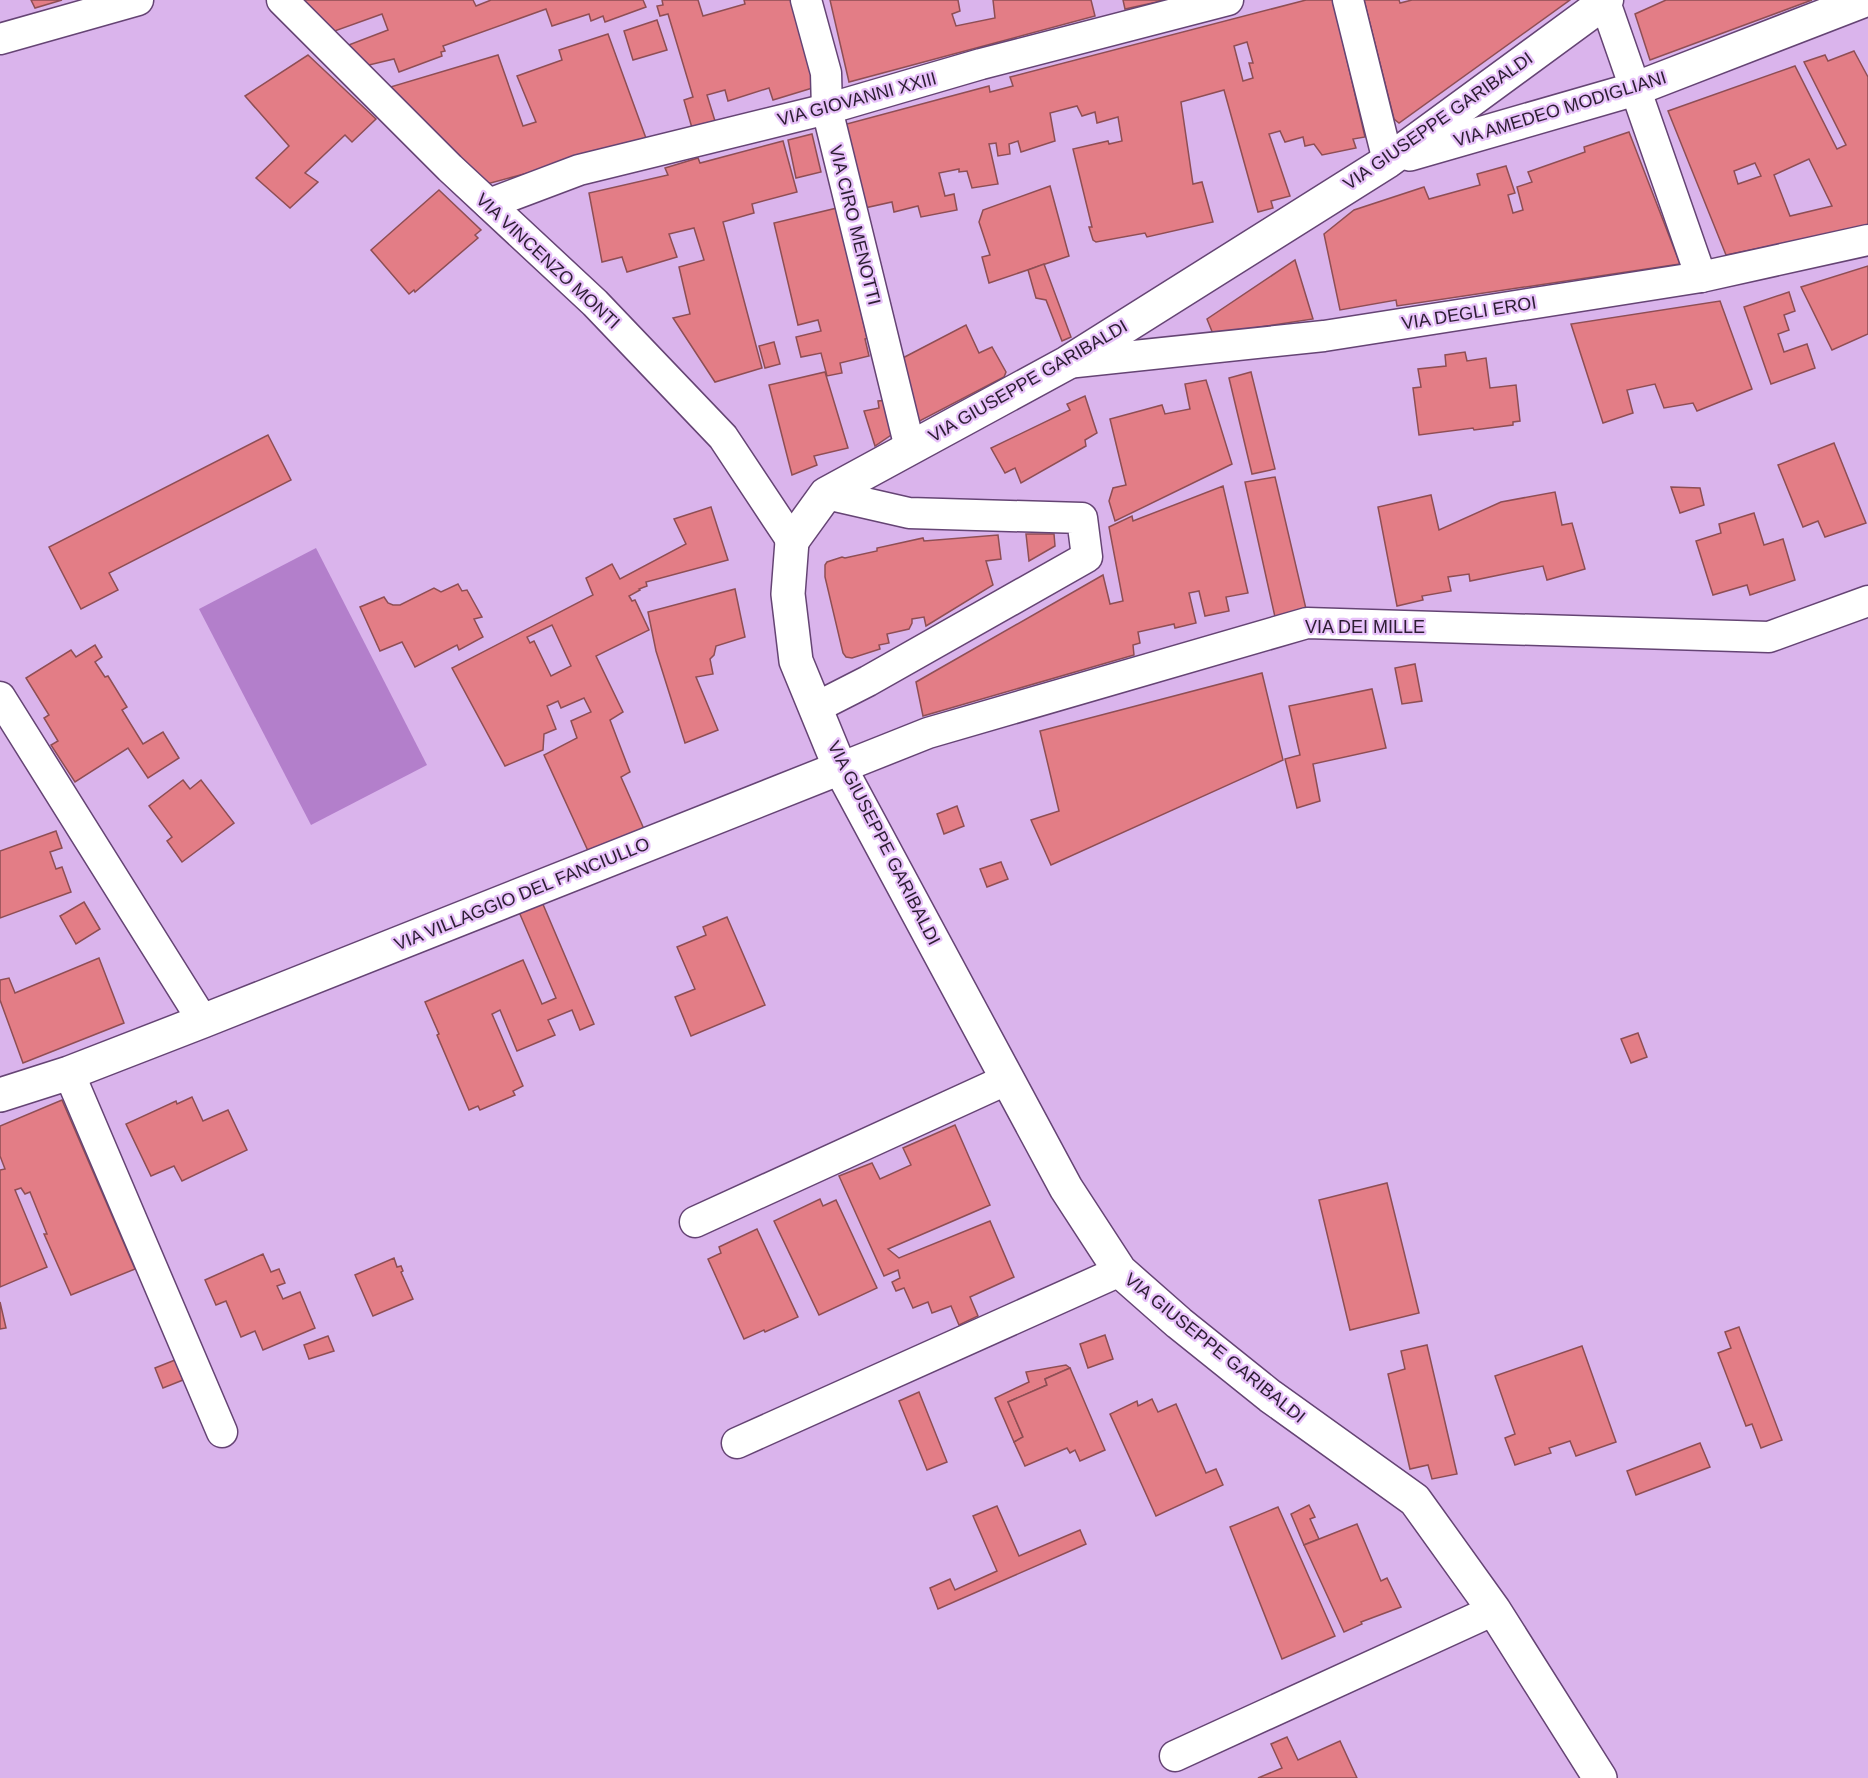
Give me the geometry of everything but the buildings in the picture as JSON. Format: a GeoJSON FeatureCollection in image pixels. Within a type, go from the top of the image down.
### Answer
{"type":"FeatureCollection","features":[{"type":"Feature","properties":{"kind":"street"},"geometry":{"type":"LineString","coordinates":[[0,39],[138,0]]}},
{"type":"Feature","properties":{"kind":"street","name":"VIA VINCENZO MONTI"},"geometry":{"type":"LineString","coordinates":[[282,0],[450,168],[596,303],[723,437],[792,541]]}},
{"type":"Feature","properties":{"kind":"street","name":"VIA CIRO MENOTTI"},"geometry":{"type":"LineString","coordinates":[[806,0],[826,73],[827,109],[910,448]]}},
{"type":"Feature","properties":{"kind":"street","name":"VIA GIOVANNI XXIII"},"geometry":{"type":"LineString","coordinates":[[489,204],[579,170],[827,109],[981,64],[1228,0]]}},
{"type":"Feature","properties":{"kind":"street"},"geometry":{"type":"LineString","coordinates":[[1348,0],[1388,161]]}},
{"type":"Feature","properties":{"kind":"street","name":"VIA AMEDEO MODIGLIANI"},"geometry":{"type":"LineString","coordinates":[[1388,161],[1635,89],[1865,0]]}},
{"type":"Feature","properties":{"kind":"street"},"geometry":{"type":"LineString","coordinates":[[1606,1],[1701,277]]}},
{"type":"Feature","properties":{"kind":"street","name":"VIA GIUSEPPE GARIBALDI"},"geometry":{"type":"LineString","coordinates":[[1600,1778],[1494,1610],[1415,1500],[1270,1396],[1179,1323],[1120,1271],[1066,1188],[840,768],[817,707],[796,661],[788,594],[792,541],[826,494],[1067,363],[1388,161],[1606,1]]}},
{"type":"Feature","properties":{"kind":"street","name":"VIA DEGLI EROI"},"geometry":{"type":"LineString","coordinates":[[1067,363],[1324,336],[1701,277],[1868,240]]}},
{"type":"Feature","properties":{"kind":"street"},"geometry":{"type":"LineString","coordinates":[[817,707],[868,681],[1087,557],[1082,518],[909,513],[826,494]]}},
{"type":"Feature","properties":{"kind":"street","name":"VIA DEI MILLE"},"geometry":{"type":"LineString","coordinates":[[840,768],[928,733],[1306,623],[1768,637],[1868,601]]}},
{"type":"Feature","properties":{"kind":"street"},"geometry":{"type":"LineString","coordinates":[[0,697],[203,1021]]}},
{"type":"Feature","properties":{"kind":"street","name":"VIA VILLAGGIO DEL FANCIULLO"},"geometry":{"type":"LineString","coordinates":[[0,1095],[69,1073],[203,1021],[840,768]]}},
{"type":"Feature","properties":{"kind":"street"},"geometry":{"type":"LineString","coordinates":[[69,1073],[222,1432]]}},
{"type":"Feature","properties":{"kind":"street"},"geometry":{"type":"LineString","coordinates":[[695,1222],[1008,1079]]}},
{"type":"Feature","properties":{"kind":"street"},"geometry":{"type":"LineString","coordinates":[[737,1443],[1120,1271]]}},
{"type":"Feature","properties":{"kind":"street"},"geometry":{"type":"LineString","coordinates":[[1175,1756],[1494,1610]]}},
{"type":"Feature","properties":{"kind":"shaded area"},"geometry":{"type":"Polygon","coordinates":[[[316,548],[427,765],[311,825],[199,609],[316,548]]]}}]}
